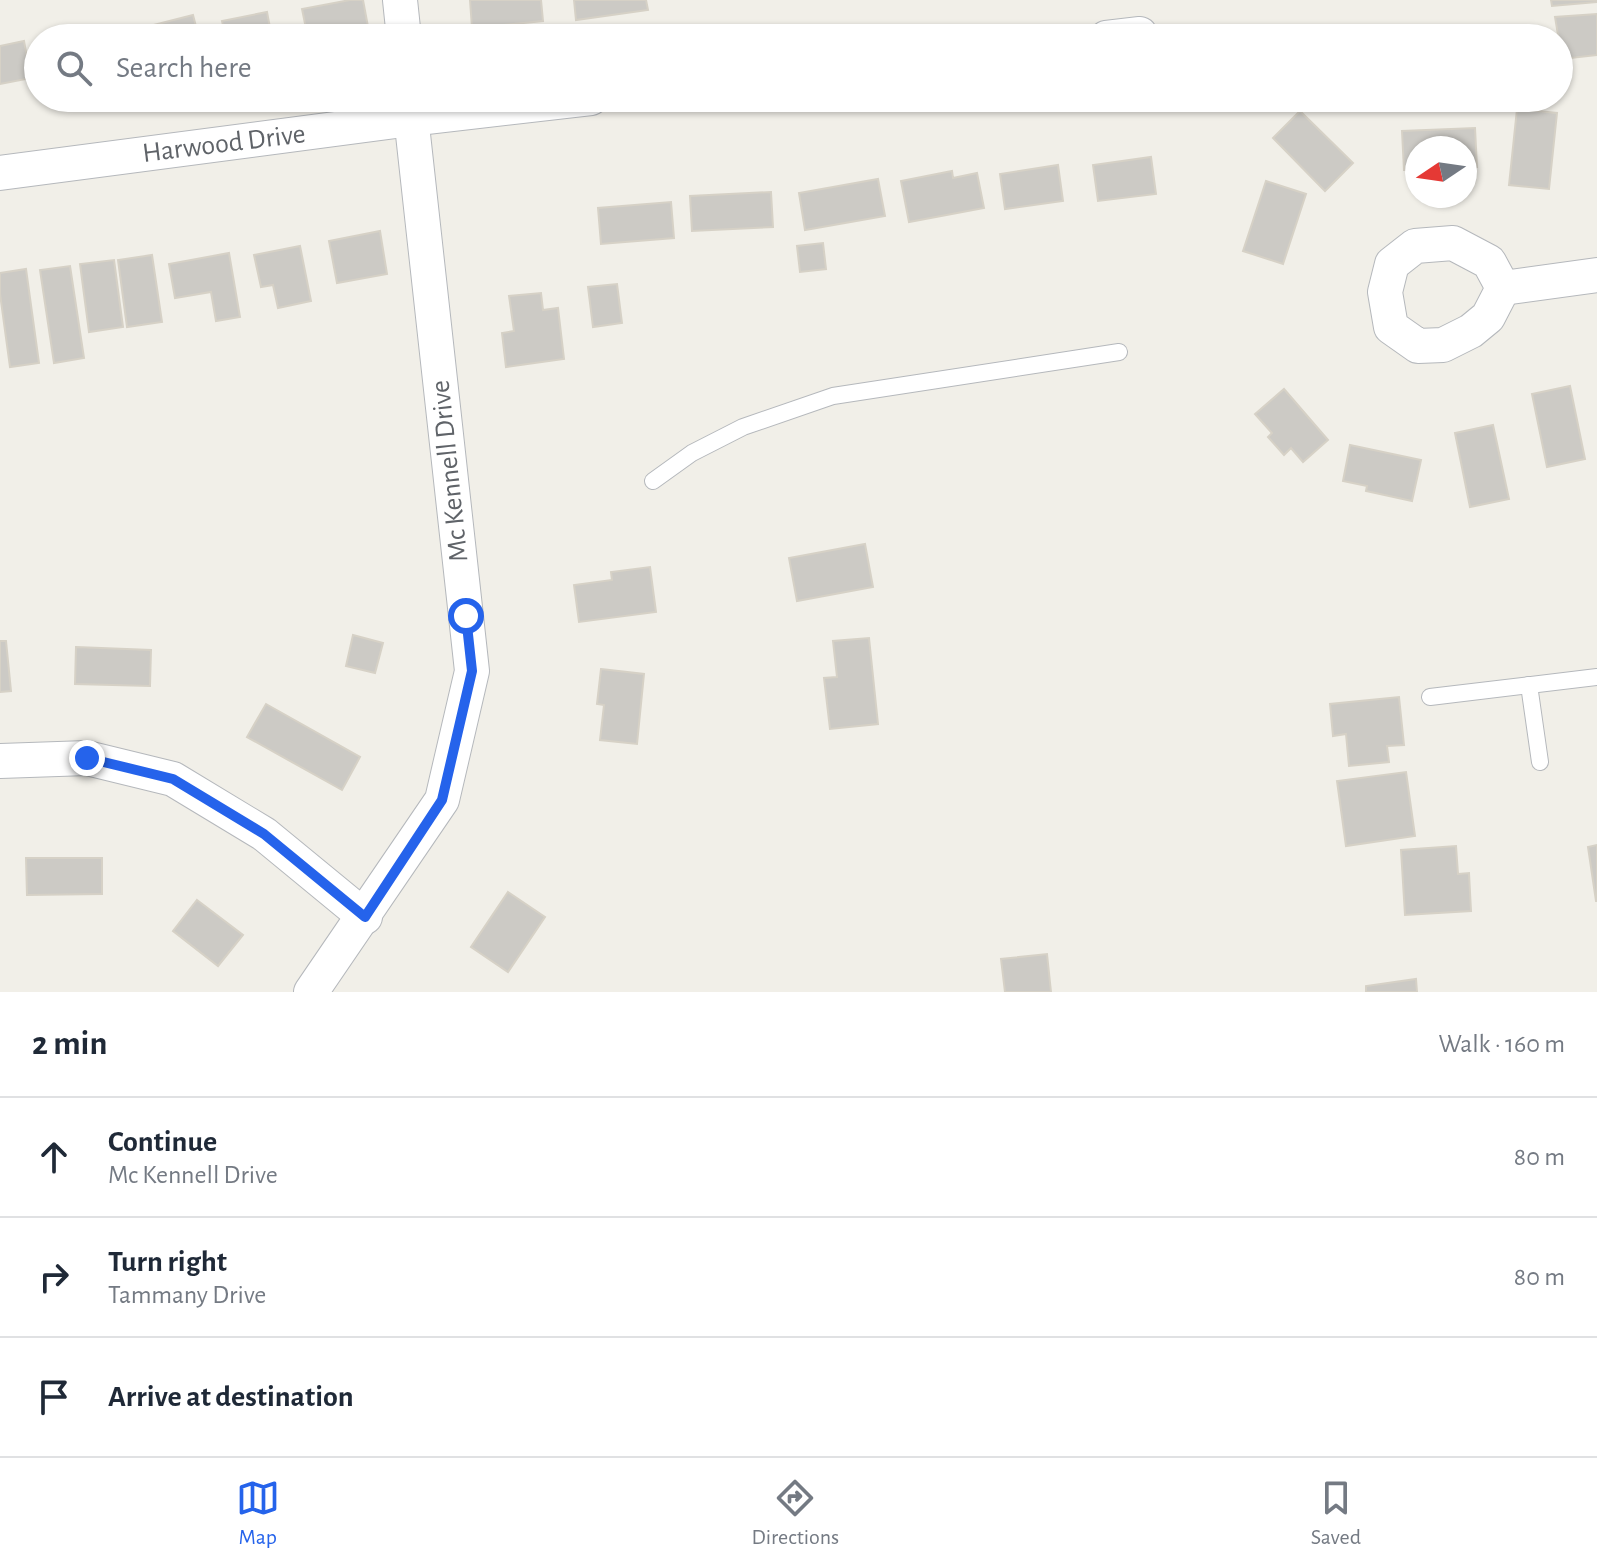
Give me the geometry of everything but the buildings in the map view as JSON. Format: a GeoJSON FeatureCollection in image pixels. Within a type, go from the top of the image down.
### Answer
{"type":"FeatureCollection","features":[{"type":"Feature","properties":{"kind":"street"},"geometry":{"type":"LineString","coordinates":[[400,0],[403,24]]}},
{"type":"Feature","properties":{"kind":"street","name":"Harwood Drive"},"geometry":{"type":"LineString","coordinates":[[0,173],[385,112]]}},
{"type":"Feature","properties":{"kind":"street","name":"Mc Kennell Drive"},"geometry":{"type":"LineString","coordinates":[[311,992],[442,800],[472,671],[410,112]]}},
{"type":"Feature","properties":{"kind":"street"},"geometry":{"type":"LineString","coordinates":[[1503,288],[1597,275]]}},
{"type":"Feature","properties":{"kind":"street"},"geometry":{"type":"LineString","coordinates":[[0,761],[87,758],[173,779],[264,834],[365,917]]}},
{"type":"Feature","properties":{"kind":"lane"},"geometry":{"type":"LineString","coordinates":[[653,481],[692,453],[743,427],[833,396],[1119,352]]}},
{"type":"Feature","properties":{"kind":"lane"},"geometry":{"type":"LineString","coordinates":[[1430,697],[1597,677]]}},
{"type":"Feature","properties":{"kind":"lane"},"geometry":{"type":"LineString","coordinates":[[1529,685],[1540,762]]}},
{"type":"Feature","properties":{"kind":"route"},"geometry":{"type":"LineString","coordinates":[[87,758],[173,779],[264,834],[365,917],[442,800],[472,671],[466,616]]}}]}
